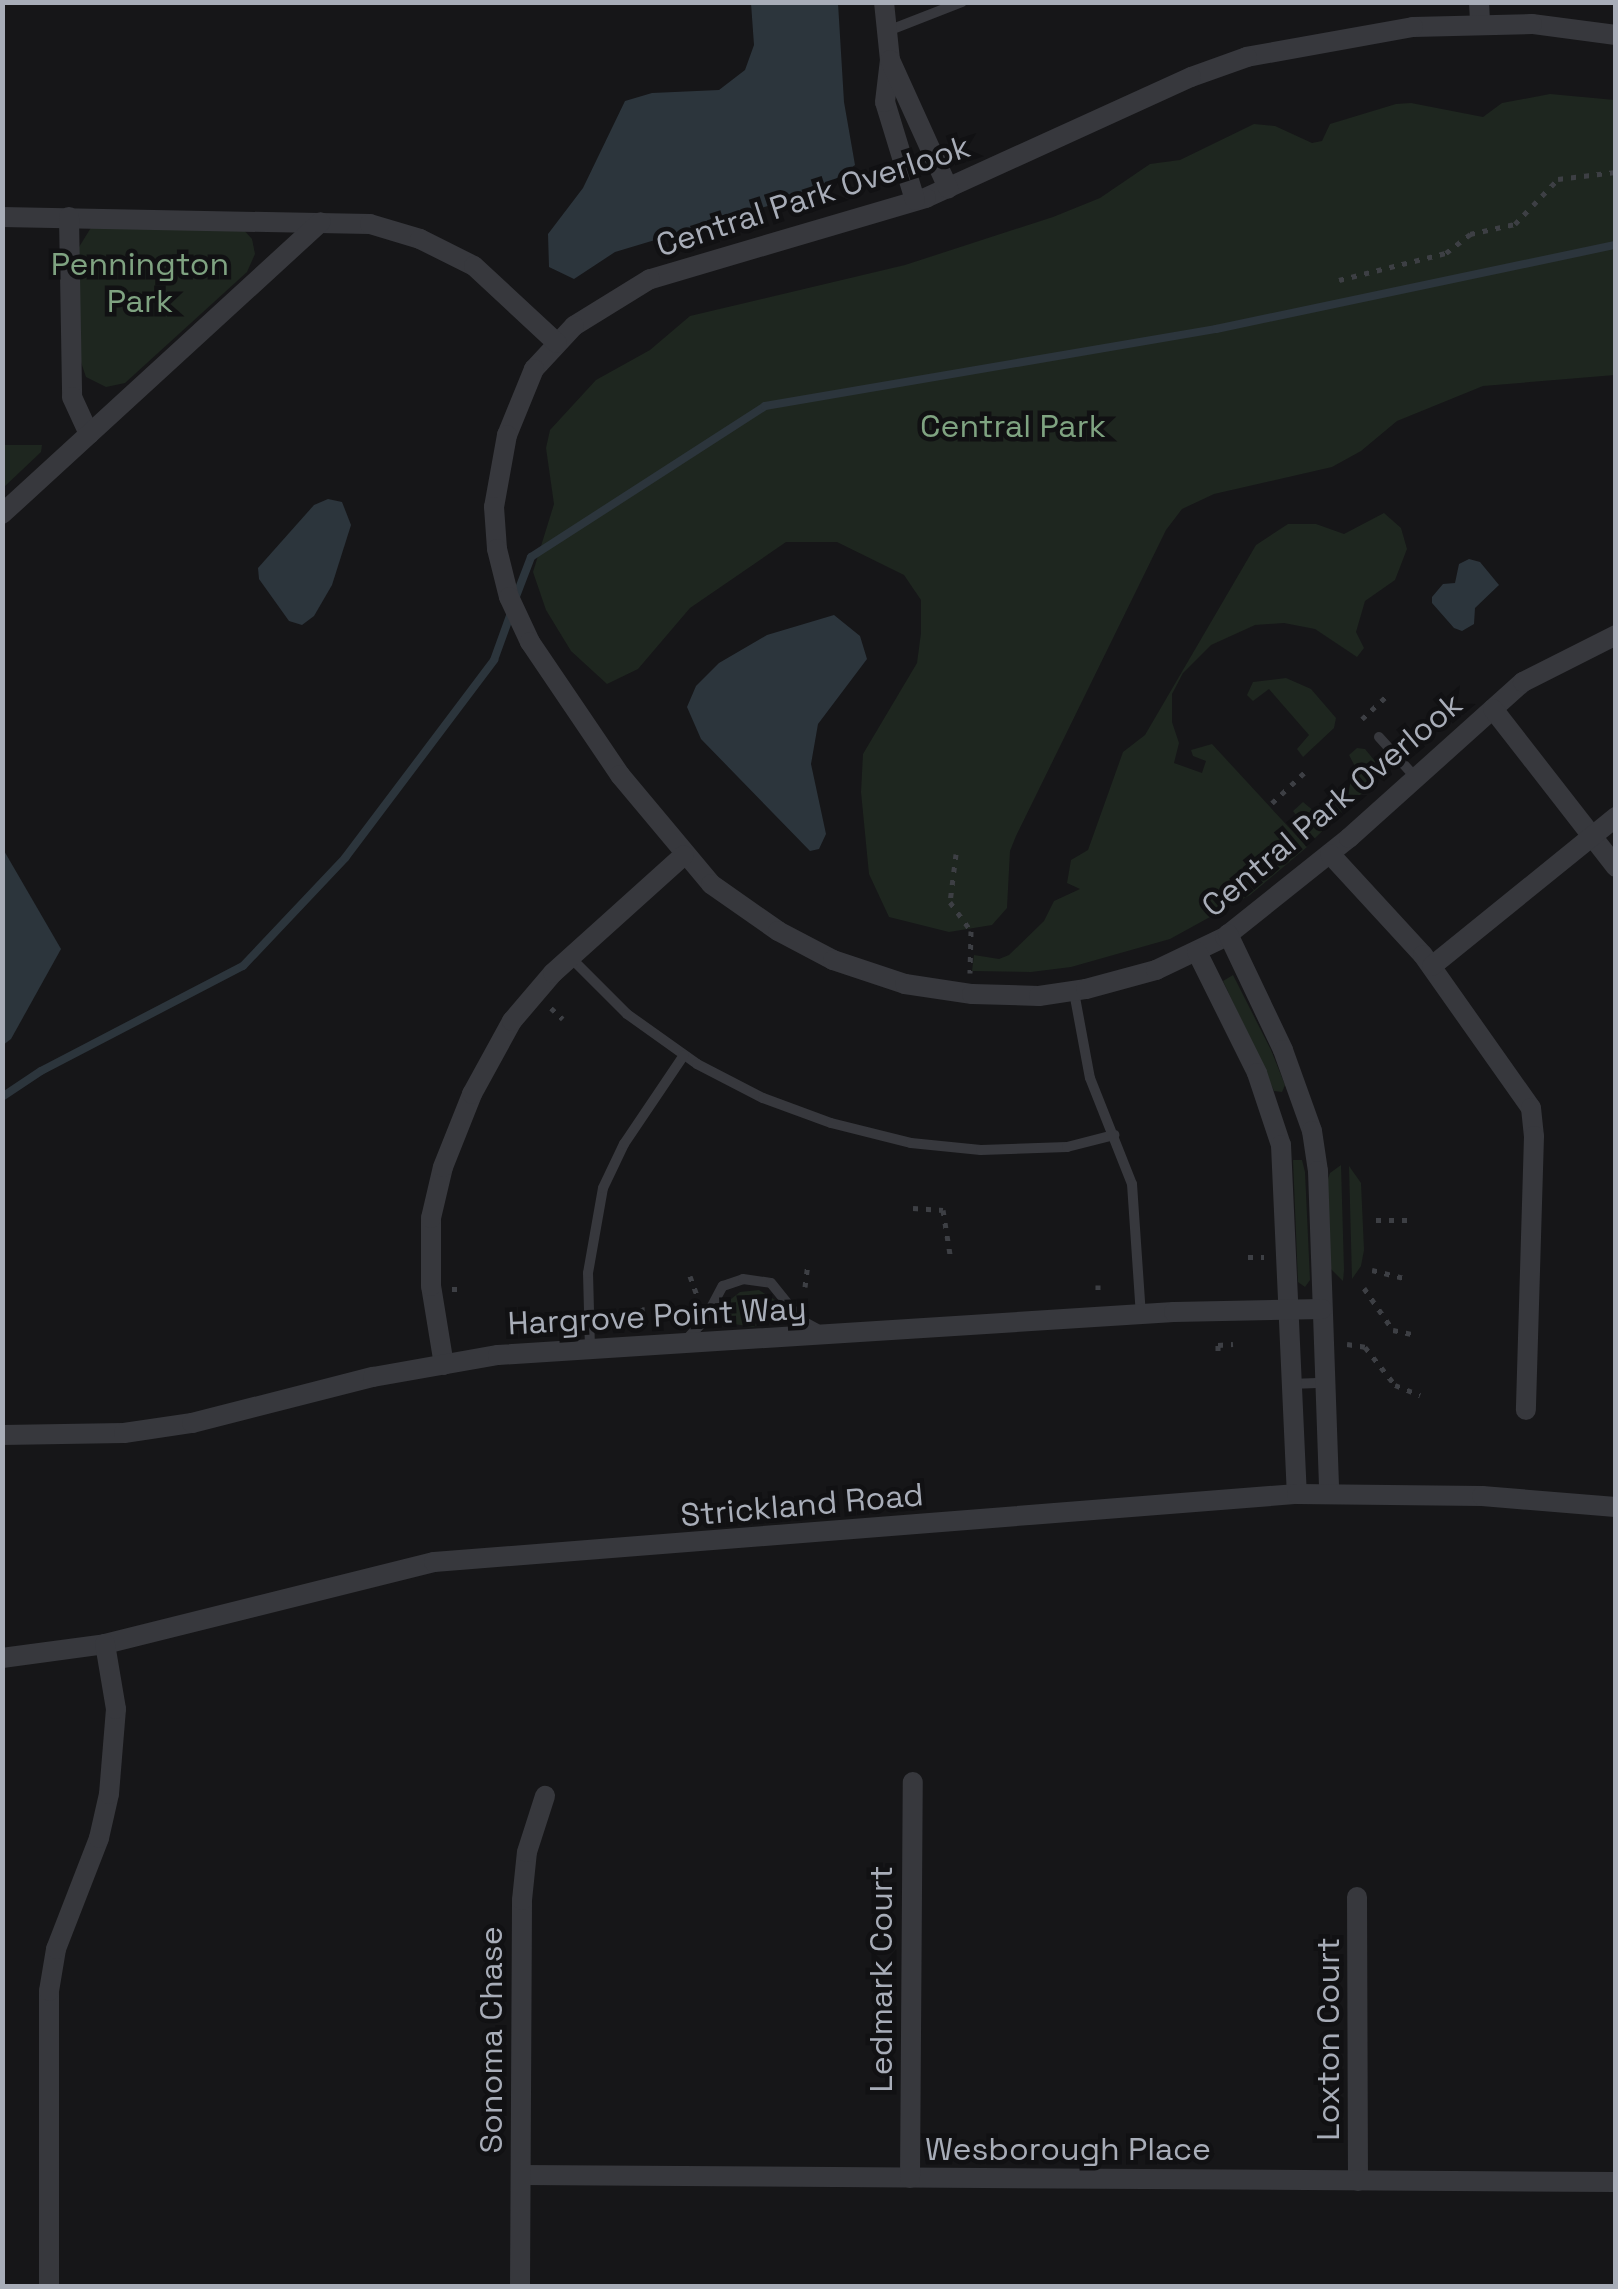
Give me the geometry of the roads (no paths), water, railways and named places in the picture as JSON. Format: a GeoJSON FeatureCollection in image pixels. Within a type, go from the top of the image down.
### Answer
{"type":"FeatureCollection","features":[{"type":"Feature","properties":{"kind":"street"},"geometry":{"type":"LineString","coordinates":[[884,2],[890,60],[948,188]]}},
{"type":"Feature","properties":{"kind":"street"},"geometry":{"type":"LineString","coordinates":[[1449,2],[1449,24]]}},
{"type":"Feature","properties":{"kind":"street","name":"Central Park Overlook"},"geometry":{"type":"LineString","coordinates":[[1616,36],[1480,13],[1449,24],[1332,38],[1229,63],[948,188],[650,280],[598,309],[557,343],[522,389],[506,435],[494,507],[500,562],[517,616],[576,714],[710,884],[800,944],[850,966],[906,984],[972,994],[1022,997],[1074,991],[1156,970],[1197,952],[1228,934],[1330,854],[1493,709],[1549,666],[1616,635]]}},
{"type":"Feature","properties":{"kind":"street"},"geometry":{"type":"LineString","coordinates":[[890,60],[885,102],[915,200]]}},
{"type":"Feature","properties":{"kind":"street"},"geometry":{"type":"LineString","coordinates":[[2,217],[370,224],[420,240],[474,266],[557,343]]}},
{"type":"Feature","properties":{"kind":"street"},"geometry":{"type":"LineString","coordinates":[[69,217],[72,397],[90,434]]}},
{"type":"Feature","properties":{"kind":"street"},"geometry":{"type":"LineString","coordinates":[[2,514],[320,222]]}},
{"type":"Feature","properties":{"kind":"street"},"geometry":{"type":"LineString","coordinates":[[1493,709],[1616,867]]}},
{"type":"Feature","properties":{"kind":"street"},"geometry":{"type":"LineString","coordinates":[[1432,966],[1592,832],[1616,817]]}},
{"type":"Feature","properties":{"kind":"street"},"geometry":{"type":"LineString","coordinates":[[444,1364],[429,1266],[437,1184],[458,1125],[512,1021],[570,957],[684,854]]}},
{"type":"Feature","properties":{"kind":"street"},"geometry":{"type":"LineString","coordinates":[[1330,854],[1432,966],[1526,1099],[1533,1120],[1526,1410]]}},
{"type":"Feature","properties":{"kind":"street"},"geometry":{"type":"LineString","coordinates":[[1228,934],[1309,1117],[1318,1170],[1329,1492]]}},
{"type":"Feature","properties":{"kind":"street"},"geometry":{"type":"LineString","coordinates":[[1197,952],[1257,1073],[1281,1145],[1297,1494]]}},
{"type":"Feature","properties":{"kind":"street","name":"Hargrove Point Way"},"geometry":{"type":"LineString","coordinates":[[2,1435],[124,1432],[192,1423],[373,1377],[498,1355],[1141,1315],[1322,1309]]}},
{"type":"Feature","properties":{"kind":"street","name":"Strickland Road"},"geometry":{"type":"LineString","coordinates":[[2,1658],[105,1644],[434,1562],[1329,1492],[1482,1496],[1616,1507]]}},
{"type":"Feature","properties":{"kind":"street"},"geometry":{"type":"LineString","coordinates":[[49,2286],[49,1991],[56,1949],[99,1838],[109,1794],[116,1709],[105,1644]]}},
{"type":"Feature","properties":{"kind":"street","name":"Ledmark Court"},"geometry":{"type":"LineString","coordinates":[[910,2178],[912,1782]]}},
{"type":"Feature","properties":{"kind":"street","name":"Sonoma Chase"},"geometry":{"type":"LineString","coordinates":[[520,2286],[523,1876],[545,1796]]}},
{"type":"Feature","properties":{"kind":"street","name":"Loxton Court"},"geometry":{"type":"LineString","coordinates":[[1358,1897],[1358,2181]]}},
{"type":"Feature","properties":{"kind":"street","name":"Wesborough Place"},"geometry":{"type":"LineString","coordinates":[[521,2175],[1616,2182]]}},
{"type":"Feature","properties":{"kind":"lane"},"geometry":{"type":"LineString","coordinates":[[885,32],[962,2]]}},
{"type":"Feature","properties":{"kind":"lane"},"geometry":{"type":"LineString","coordinates":[[1379,737],[1416,778]]}},
{"type":"Feature","properties":{"kind":"lane"},"geometry":{"type":"LineString","coordinates":[[570,957],[627,1014],[684,1055],[793,1110],[911,1143],[1018,1150],[1067,1147],[1114,1135]]}},
{"type":"Feature","properties":{"kind":"lane"},"geometry":{"type":"LineString","coordinates":[[1074,991],[1090,1078],[1132,1184],[1141,1315]]}},
{"type":"Feature","properties":{"kind":"lane"},"geometry":{"type":"LineString","coordinates":[[590,1350],[588,1273],[604,1188],[624,1144],[684,1055]]}},
{"type":"Feature","properties":{"kind":"lane"},"geometry":{"type":"LineString","coordinates":[[672,1345],[696,1332],[723,1286],[744,1278],[771,1283],[801,1320],[842,1335]]}},
{"type":"Feature","properties":{"kind":"lane"},"geometry":{"type":"LineString","coordinates":[[1289,1384],[1324,1383]]}},
{"type":"Feature","properties":{"kind":"waterway"},"geometry":{"type":"LineString","coordinates":[[515,599],[531,557],[765,406],[1216,329],[1616,245]]}},
{"type":"Feature","properties":{"kind":"waterway"},"geometry":{"type":"LineString","coordinates":[[2,1097],[41,1071],[243,966],[345,858],[494,660],[511,613]]}},
{"type":"Feature","properties":{"kind":"park label","name":"Pennington Park"},"geometry":{"type":"Point","coordinates":[140,284]}},
{"type":"Feature","properties":{"kind":"park label","name":"Central Park"},"geometry":{"type":"Point","coordinates":[1013,426]}}]}
